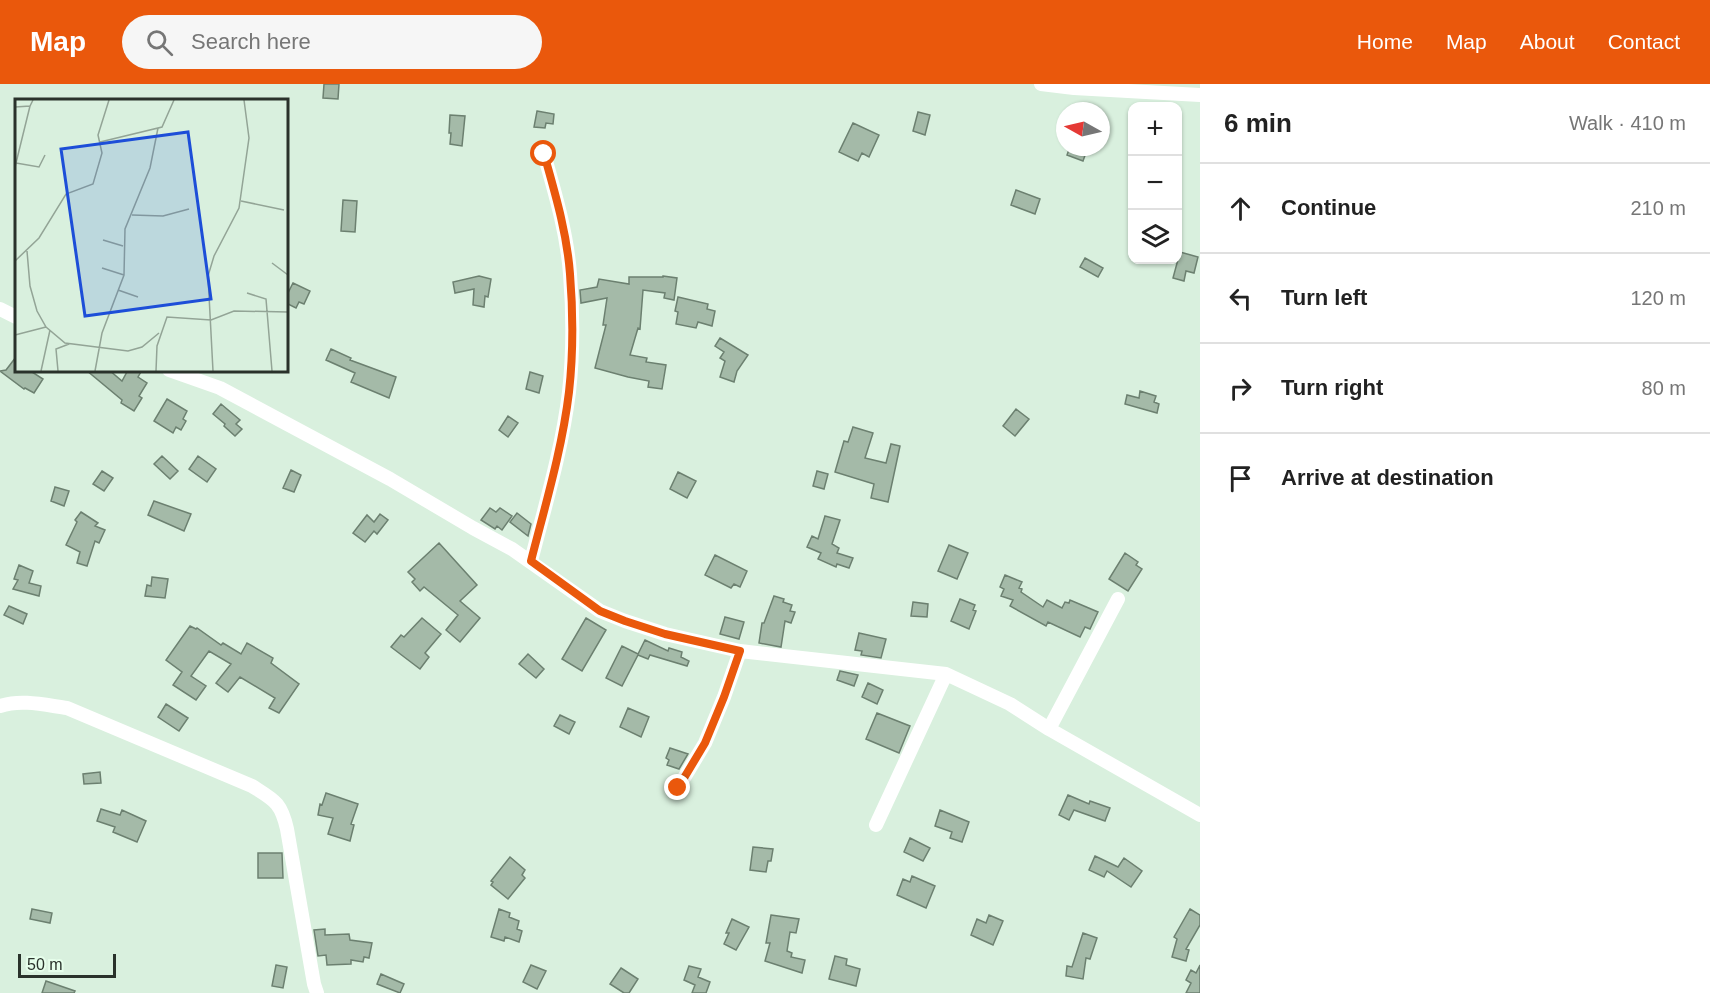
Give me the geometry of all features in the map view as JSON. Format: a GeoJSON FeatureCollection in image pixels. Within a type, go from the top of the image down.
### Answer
{"type":"FeatureCollection","features":[{"type":"Feature","properties":{"kind":"street"},"geometry":{"type":"LineString","coordinates":[[1041,84],[1200,94]]}},
{"type":"Feature","properties":{"kind":"street"},"geometry":{"type":"LineString","coordinates":[[531,561],[556,463],[569,392],[571,343],[570,274],[563,224],[544,154]]}},
{"type":"Feature","properties":{"kind":"street"},"geometry":{"type":"LineString","coordinates":[[0,309],[15,316]]}},
{"type":"Feature","properties":{"kind":"street"},"geometry":{"type":"LineString","coordinates":[[175,372],[220,388],[390,479],[513,549],[600,611],[665,634],[740,651],[946,674],[1010,704],[1049,729],[1200,815]]}},
{"type":"Feature","properties":{"kind":"street"},"geometry":{"type":"LineString","coordinates":[[1049,729],[1118,599]]}},
{"type":"Feature","properties":{"kind":"street"},"geometry":{"type":"LineString","coordinates":[[678,788],[705,743],[740,651]]}},
{"type":"Feature","properties":{"kind":"street"},"geometry":{"type":"LineString","coordinates":[[876,825],[946,674]]}},
{"type":"Feature","properties":{"kind":"street"},"geometry":{"type":"LineString","coordinates":[[0,706],[15,703],[67,708],[252,786],[276,801],[287,829],[317,993]]}},
{"type":"Feature","properties":{"kind":"building"},"geometry":{"type":"Polygon","coordinates":[[[324,84],[339,84],[338,99],[323,98],[324,84]]]}},
{"type":"Feature","properties":{"kind":"building"},"geometry":{"type":"Polygon","coordinates":[[[537,111],[554,114],[553,124],[546,123],[545,128],[534,127],[537,111]]]}},
{"type":"Feature","properties":{"kind":"building"},"geometry":{"type":"Polygon","coordinates":[[[918,112],[930,115],[925,135],[913,131],[918,112]]]}},
{"type":"Feature","properties":{"kind":"building"},"geometry":{"type":"Polygon","coordinates":[[[450,115],[465,116],[462,146],[450,144],[450,115]]]}},
{"type":"Feature","properties":{"kind":"building"},"geometry":{"type":"Polygon","coordinates":[[[853,123],[879,135],[869,157],[862,153],[858,161],[839,152],[853,123]]]}},
{"type":"Feature","properties":{"kind":"building"},"geometry":{"type":"Polygon","coordinates":[[[1070,156],[1085,156],[1083,161],[1070,156]]]}},
{"type":"Feature","properties":{"kind":"building"},"geometry":{"type":"Polygon","coordinates":[[[1016,190],[1040,199],[1035,214],[1011,205],[1016,190]]]}},
{"type":"Feature","properties":{"kind":"building"},"geometry":{"type":"Polygon","coordinates":[[[343,200],[357,201],[355,232],[341,231],[343,200]]]}},
{"type":"Feature","properties":{"kind":"building"},"geometry":{"type":"Polygon","coordinates":[[[1182,253],[1198,257],[1194,273],[1186,271],[1184,281],[1173,278],[1177,264],[1182,264],[1182,253]]]}},
{"type":"Feature","properties":{"kind":"building"},"geometry":{"type":"Polygon","coordinates":[[[1085,258],[1103,268],[1098,277],[1080,267],[1085,258]]]}},
{"type":"Feature","properties":{"kind":"building"},"geometry":{"type":"Polygon","coordinates":[[[479,276],[491,279],[484,307],[473,305],[474,289],[455,293],[453,282],[479,276]]]}},
{"type":"Feature","properties":{"kind":"building"},"geometry":{"type":"Polygon","coordinates":[[[629,277],[677,278],[674,300],[664,298],[665,293],[643,290],[640,329],[638,328],[630,355],[647,358],[646,362],[666,365],[662,389],[648,387],[649,381],[595,368],[606,325],[603,325],[607,298],[581,303],[580,290],[597,287],[599,279],[629,284],[629,277]]]}},
{"type":"Feature","properties":{"kind":"building"},"geometry":{"type":"Polygon","coordinates":[[[293,283],[310,291],[304,304],[299,302],[296,308],[288,304],[288,293],[293,283]]]}},
{"type":"Feature","properties":{"kind":"building"},"geometry":{"type":"Polygon","coordinates":[[[678,297],[708,304],[707,309],[715,311],[712,326],[698,322],[696,328],[676,324],[678,312],[675,311],[678,297]]]}},
{"type":"Feature","properties":{"kind":"building"},"geometry":{"type":"Polygon","coordinates":[[[720,338],[748,355],[737,371],[734,382],[720,377],[725,361],[720,358],[724,352],[715,346],[720,338]]]}},
{"type":"Feature","properties":{"kind":"building"},"geometry":{"type":"Polygon","coordinates":[[[331,349],[351,358],[350,360],[396,377],[389,398],[351,382],[355,373],[326,360],[331,349]]]}},
{"type":"Feature","properties":{"kind":"building"},"geometry":{"type":"Polygon","coordinates":[[[15,358],[15,372],[32,372],[43,379],[34,393],[24,389],[0,371],[6,370],[15,358]]]}},
{"type":"Feature","properties":{"kind":"building"},"geometry":{"type":"Polygon","coordinates":[[[88,372],[111,372],[122,381],[127,372],[141,372],[138,377],[147,383],[134,411],[121,403],[122,400],[88,372]]]}},
{"type":"Feature","properties":{"kind":"building"},"geometry":{"type":"Polygon","coordinates":[[[530,372],[543,376],[539,393],[526,389],[530,372]]]}},
{"type":"Feature","properties":{"kind":"building"},"geometry":{"type":"Polygon","coordinates":[[[1140,391],[1156,396],[1154,402],[1159,404],[1157,413],[1125,404],[1127,395],[1139,398],[1140,391]]]}},
{"type":"Feature","properties":{"kind":"building"},"geometry":{"type":"Polygon","coordinates":[[[167,399],[187,411],[183,419],[186,421],[181,430],[176,427],[173,433],[154,421],[167,399]]]}},
{"type":"Feature","properties":{"kind":"building"},"geometry":{"type":"Polygon","coordinates":[[[221,404],[240,420],[236,424],[242,429],[235,436],[213,414],[221,404]]]}},
{"type":"Feature","properties":{"kind":"building"},"geometry":{"type":"Polygon","coordinates":[[[1016,409],[1029,419],[1015,436],[1003,426],[1016,409]]]}},
{"type":"Feature","properties":{"kind":"building"},"geometry":{"type":"Polygon","coordinates":[[[508,416],[518,423],[508,437],[499,430],[508,416]]]}},
{"type":"Feature","properties":{"kind":"building"},"geometry":{"type":"Polygon","coordinates":[[[853,427],[873,433],[865,458],[886,463],[891,444],[900,446],[888,502],[871,498],[874,484],[835,472],[844,441],[848,442],[853,427]]]}},
{"type":"Feature","properties":{"kind":"building"},"geometry":{"type":"Polygon","coordinates":[[[162,456],[178,471],[170,479],[154,464],[162,456]]]}},
{"type":"Feature","properties":{"kind":"building"},"geometry":{"type":"Polygon","coordinates":[[[198,456],[216,469],[207,482],[189,469],[198,456]]]}},
{"type":"Feature","properties":{"kind":"building"},"geometry":{"type":"Polygon","coordinates":[[[291,470],[301,475],[294,492],[283,488],[291,470]]]}},
{"type":"Feature","properties":{"kind":"building"},"geometry":{"type":"Polygon","coordinates":[[[102,471],[113,478],[104,491],[93,484],[102,471]]]}},
{"type":"Feature","properties":{"kind":"building"},"geometry":{"type":"Polygon","coordinates":[[[817,471],[828,474],[824,489],[813,486],[817,471]]]}},
{"type":"Feature","properties":{"kind":"building"},"geometry":{"type":"Polygon","coordinates":[[[678,472],[696,481],[687,498],[670,489],[678,472]]]}},
{"type":"Feature","properties":{"kind":"building"},"geometry":{"type":"Polygon","coordinates":[[[55,487],[69,491],[64,506],[51,501],[55,487]]]}},
{"type":"Feature","properties":{"kind":"building"},"geometry":{"type":"Polygon","coordinates":[[[154,501],[191,514],[184,531],[148,515],[154,501]]]}},
{"type":"Feature","properties":{"kind":"building"},"geometry":{"type":"Polygon","coordinates":[[[490,508],[496,512],[500,508],[512,516],[502,530],[497,526],[495,529],[481,520],[490,508]]]}},
{"type":"Feature","properties":{"kind":"building"},"geometry":{"type":"Polygon","coordinates":[[[81,512],[98,523],[95,526],[105,530],[99,543],[95,541],[87,566],[77,563],[80,552],[66,545],[77,522],[75,520],[81,512]]]}},
{"type":"Feature","properties":{"kind":"building"},"geometry":{"type":"Polygon","coordinates":[[[517,513],[531,524],[528,536],[510,522],[517,513]]]}},
{"type":"Feature","properties":{"kind":"building"},"geometry":{"type":"Polygon","coordinates":[[[380,514],[388,520],[377,534],[374,531],[365,542],[353,533],[367,515],[374,522],[380,514]]]}},
{"type":"Feature","properties":{"kind":"building"},"geometry":{"type":"Polygon","coordinates":[[[825,516],[840,520],[832,544],[839,548],[837,553],[853,558],[849,568],[837,564],[836,567],[818,559],[821,553],[807,547],[812,536],[818,539],[825,516]]]}},
{"type":"Feature","properties":{"kind":"building"},"geometry":{"type":"Polygon","coordinates":[[[439,543],[477,585],[460,601],[480,618],[460,642],[446,630],[458,615],[424,587],[420,591],[412,582],[415,579],[408,572],[439,543]]]}},
{"type":"Feature","properties":{"kind":"building"},"geometry":{"type":"Polygon","coordinates":[[[949,545],[968,553],[957,579],[938,571],[949,545]]]}},
{"type":"Feature","properties":{"kind":"building"},"geometry":{"type":"Polygon","coordinates":[[[1125,553],[1138,562],[1136,565],[1142,569],[1128,591],[1109,579],[1125,553]]]}},
{"type":"Feature","properties":{"kind":"building"},"geometry":{"type":"Polygon","coordinates":[[[715,555],[747,571],[740,587],[734,584],[731,588],[705,575],[715,555]]]}},
{"type":"Feature","properties":{"kind":"building"},"geometry":{"type":"Polygon","coordinates":[[[19,565],[33,571],[29,583],[41,586],[39,596],[13,589],[18,580],[14,579],[19,565]]]}},
{"type":"Feature","properties":{"kind":"building"},"geometry":{"type":"Polygon","coordinates":[[[1005,575],[1022,582],[1019,588],[1022,589],[1021,592],[1043,607],[1047,600],[1062,608],[1065,602],[1069,603],[1070,600],[1098,612],[1090,629],[1085,627],[1080,637],[1048,622],[1046,626],[1010,606],[1013,600],[1001,596],[1004,589],[1000,587],[1005,575]]]}},
{"type":"Feature","properties":{"kind":"building"},"geometry":{"type":"Polygon","coordinates":[[[152,577],[168,579],[165,598],[145,596],[147,585],[151,586],[152,577]]]}},
{"type":"Feature","properties":{"kind":"building"},"geometry":{"type":"Polygon","coordinates":[[[774,596],[792,605],[790,611],[795,612],[791,623],[785,621],[781,647],[759,643],[762,623],[764,623],[774,596]]]}},
{"type":"Feature","properties":{"kind":"building"},"geometry":{"type":"Polygon","coordinates":[[[960,599],[975,605],[973,610],[976,611],[969,629],[951,621],[960,599]]]}},
{"type":"Feature","properties":{"kind":"building"},"geometry":{"type":"Polygon","coordinates":[[[913,602],[928,604],[927,617],[911,616],[913,602]]]}},
{"type":"Feature","properties":{"kind":"building"},"geometry":{"type":"Polygon","coordinates":[[[9,606],[27,614],[23,624],[4,615],[9,606]]]}},
{"type":"Feature","properties":{"kind":"building"},"geometry":{"type":"Polygon","coordinates":[[[725,617],[744,622],[739,639],[720,634],[725,617]]]}},
{"type":"Feature","properties":{"kind":"building"},"geometry":{"type":"Polygon","coordinates":[[[422,618],[441,634],[425,653],[429,657],[420,669],[391,647],[401,635],[404,637],[422,618]]]}},
{"type":"Feature","properties":{"kind":"building"},"geometry":{"type":"Polygon","coordinates":[[[586,618],[606,630],[582,671],[562,659],[586,618]]]}},
{"type":"Feature","properties":{"kind":"building"},"geometry":{"type":"Polygon","coordinates":[[[190,626],[241,654],[247,643],[273,658],[271,663],[299,684],[279,713],[269,708],[275,698],[240,677],[228,692],[216,683],[231,664],[209,651],[191,676],[206,686],[196,700],[173,685],[182,672],[166,660],[190,626]]]}},
{"type":"Feature","properties":{"kind":"building"},"geometry":{"type":"Polygon","coordinates":[[[859,633],[886,639],[881,658],[861,655],[862,651],[855,650],[859,633]]]}},
{"type":"Feature","properties":{"kind":"building"},"geometry":{"type":"Polygon","coordinates":[[[645,640],[668,651],[669,648],[682,652],[681,657],[689,661],[687,666],[650,655],[648,659],[638,655],[622,686],[606,678],[622,646],[638,654],[645,640]]]}},
{"type":"Feature","properties":{"kind":"building"},"geometry":{"type":"Polygon","coordinates":[[[528,654],[544,669],[536,678],[519,664],[528,654]]]}},
{"type":"Feature","properties":{"kind":"building"},"geometry":{"type":"Polygon","coordinates":[[[840,671],[858,675],[854,686],[837,680],[840,671]]]}},
{"type":"Feature","properties":{"kind":"building"},"geometry":{"type":"Polygon","coordinates":[[[868,683],[883,690],[877,704],[862,697],[868,683]]]}},
{"type":"Feature","properties":{"kind":"building"},"geometry":{"type":"Polygon","coordinates":[[[166,704],[188,718],[179,731],[158,717],[166,704]]]}},
{"type":"Feature","properties":{"kind":"building"},"geometry":{"type":"Polygon","coordinates":[[[628,708],[649,717],[641,737],[620,727],[628,708]]]}},
{"type":"Feature","properties":{"kind":"building"},"geometry":{"type":"Polygon","coordinates":[[[877,713],[910,726],[899,753],[866,739],[877,713]]]}},
{"type":"Feature","properties":{"kind":"building"},"geometry":{"type":"Polygon","coordinates":[[[560,715],[575,722],[569,734],[554,726],[560,715]]]}},
{"type":"Feature","properties":{"kind":"building"},"geometry":{"type":"Polygon","coordinates":[[[670,748],[688,754],[679,769],[667,765],[669,760],[666,758],[670,748]]]}},
{"type":"Feature","properties":{"kind":"building"},"geometry":{"type":"Polygon","coordinates":[[[100,772],[101,783],[84,784],[83,774],[100,772]]]}},
{"type":"Feature","properties":{"kind":"building"},"geometry":{"type":"Polygon","coordinates":[[[326,793],[358,804],[351,824],[354,825],[350,841],[328,834],[333,818],[318,815],[320,804],[322,805],[326,793]]]}},
{"type":"Feature","properties":{"kind":"building"},"geometry":{"type":"Polygon","coordinates":[[[1068,795],[1089,804],[1090,801],[1110,808],[1105,821],[1074,810],[1069,820],[1059,815],[1068,795]]]}},
{"type":"Feature","properties":{"kind":"building"},"geometry":{"type":"Polygon","coordinates":[[[101,809],[120,815],[122,810],[146,821],[137,842],[113,832],[115,827],[97,821],[101,809]]]}},
{"type":"Feature","properties":{"kind":"building"},"geometry":{"type":"Polygon","coordinates":[[[940,810],[969,822],[962,842],[950,838],[952,832],[935,826],[940,810]]]}},
{"type":"Feature","properties":{"kind":"building"},"geometry":{"type":"Polygon","coordinates":[[[910,838],[930,848],[923,861],[904,852],[910,838]]]}},
{"type":"Feature","properties":{"kind":"building"},"geometry":{"type":"Polygon","coordinates":[[[753,847],[773,849],[766,872],[750,870],[753,847]]]}},
{"type":"Feature","properties":{"kind":"building"},"geometry":{"type":"Polygon","coordinates":[[[258,853],[282,853],[283,878],[258,878],[258,853]]]}},
{"type":"Feature","properties":{"kind":"building"},"geometry":{"type":"Polygon","coordinates":[[[1095,856],[1118,867],[1124,858],[1142,871],[1131,887],[1107,871],[1104,877],[1089,870],[1095,856]]]}},
{"type":"Feature","properties":{"kind":"building"},"geometry":{"type":"Polygon","coordinates":[[[510,857],[525,870],[522,875],[525,878],[508,899],[491,885],[493,882],[491,881],[510,857]]]}},
{"type":"Feature","properties":{"kind":"building"},"geometry":{"type":"Polygon","coordinates":[[[912,876],[935,886],[926,908],[897,895],[903,879],[910,882],[912,876]]]}},
{"type":"Feature","properties":{"kind":"building"},"geometry":{"type":"Polygon","coordinates":[[[32,909],[52,913],[50,923],[30,919],[32,909]]]}},
{"type":"Feature","properties":{"kind":"building"},"geometry":{"type":"Polygon","coordinates":[[[499,909],[510,913],[509,917],[519,921],[517,929],[522,931],[519,942],[505,937],[504,941],[491,937],[499,909]]]}},
{"type":"Feature","properties":{"kind":"building"},"geometry":{"type":"Polygon","coordinates":[[[1190,909],[1200,915],[1200,925],[1186,949],[1189,950],[1186,961],[1172,957],[1177,939],[1174,937],[1190,909]]]}},
{"type":"Feature","properties":{"kind":"building"},"geometry":{"type":"Polygon","coordinates":[[[771,915],[799,919],[796,933],[790,932],[787,951],[792,953],[791,957],[805,960],[802,973],[765,961],[770,943],[766,943],[771,915]]]}},
{"type":"Feature","properties":{"kind":"building"},"geometry":{"type":"Polygon","coordinates":[[[989,915],[1003,921],[993,945],[971,935],[977,919],[986,923],[989,915]]]}},
{"type":"Feature","properties":{"kind":"building"},"geometry":{"type":"Polygon","coordinates":[[[732,919],[749,927],[736,950],[724,944],[732,919]]]}},
{"type":"Feature","properties":{"kind":"building"},"geometry":{"type":"Polygon","coordinates":[[[325,929],[325,935],[349,934],[350,940],[372,943],[369,958],[364,957],[363,962],[351,960],[351,964],[327,965],[326,955],[318,956],[314,930],[325,929]]]}},
{"type":"Feature","properties":{"kind":"building"},"geometry":{"type":"Polygon","coordinates":[[[1083,933],[1097,938],[1090,959],[1086,958],[1083,979],[1066,976],[1067,966],[1072,967],[1083,933]]]}},
{"type":"Feature","properties":{"kind":"building"},"geometry":{"type":"Polygon","coordinates":[[[835,956],[847,959],[846,965],[860,969],[856,986],[829,979],[835,956]]]}},
{"type":"Feature","properties":{"kind":"building"},"geometry":{"type":"Polygon","coordinates":[[[276,965],[287,967],[283,988],[272,986],[276,965]]]}},
{"type":"Feature","properties":{"kind":"building"},"geometry":{"type":"Polygon","coordinates":[[[531,965],[546,971],[537,989],[523,982],[531,965]]]}},
{"type":"Feature","properties":{"kind":"building"},"geometry":{"type":"Polygon","coordinates":[[[1200,965],[1200,993],[1186,993],[1191,983],[1186,980],[1191,970],[1196,973],[1200,965]]]}},
{"type":"Feature","properties":{"kind":"building"},"geometry":{"type":"Polygon","coordinates":[[[689,966],[701,969],[698,977],[710,982],[706,993],[692,993],[695,985],[684,980],[689,966]]]}},
{"type":"Feature","properties":{"kind":"building"},"geometry":{"type":"Polygon","coordinates":[[[621,968],[638,979],[629,993],[624,993],[610,984],[621,968]]]}},
{"type":"Feature","properties":{"kind":"building"},"geometry":{"type":"Polygon","coordinates":[[[381,974],[404,984],[400,993],[377,984],[381,974]]]}},
{"type":"Feature","properties":{"kind":"building"},"geometry":{"type":"Polygon","coordinates":[[[46,981],[75,991],[74,993],[42,993],[46,981]]]}},
{"type":"Feature","properties":{"kind":"route"},"geometry":{"type":"LineString","coordinates":[[544,154],[563,224],[570,274],[571,343],[569,392],[556,463],[531,561],[600,611],[665,634],[740,651],[705,743],[678,788]]}}]}
